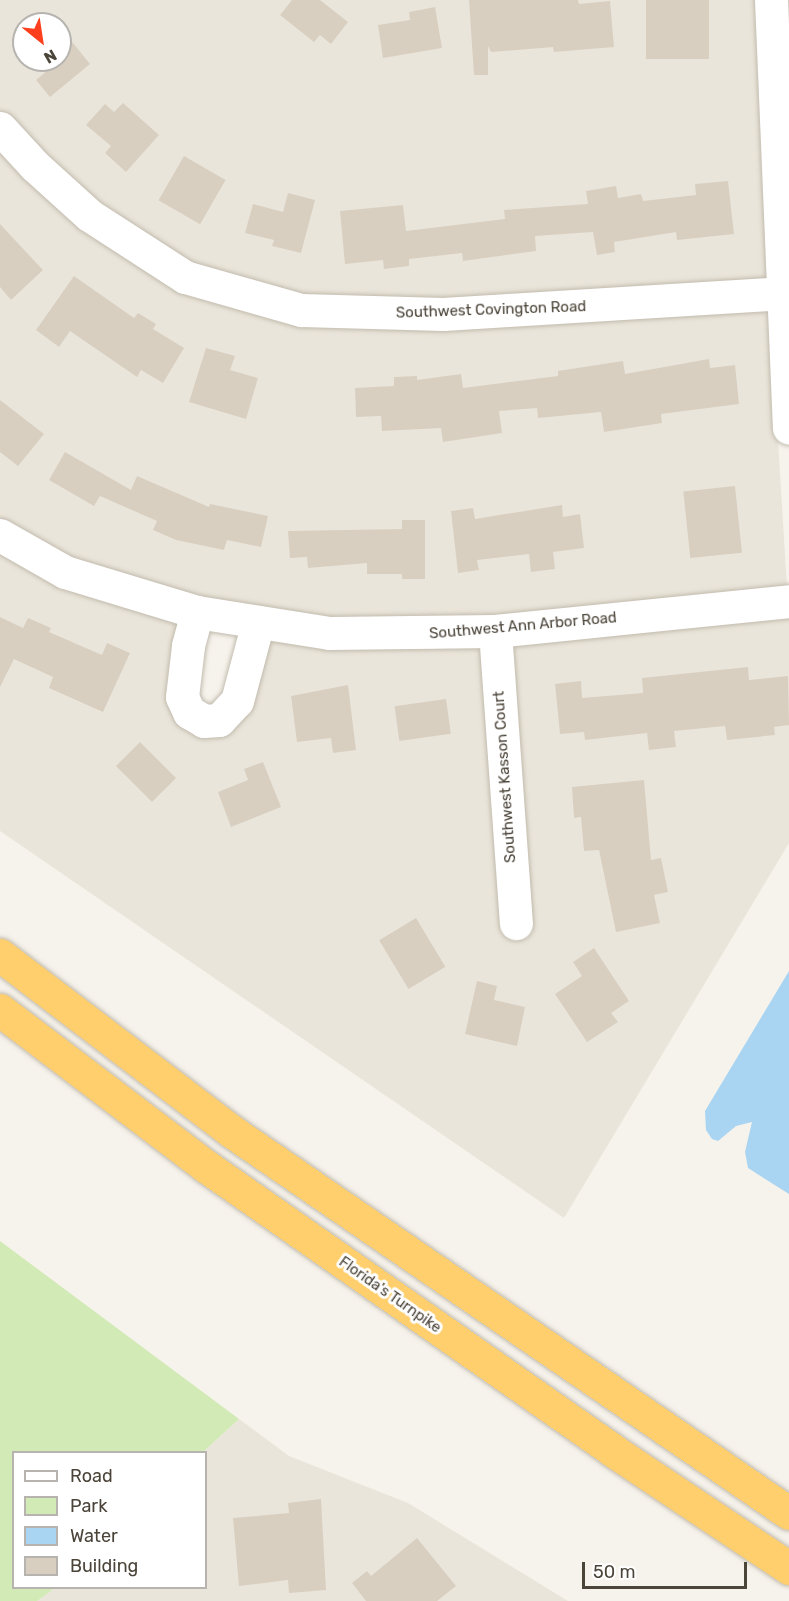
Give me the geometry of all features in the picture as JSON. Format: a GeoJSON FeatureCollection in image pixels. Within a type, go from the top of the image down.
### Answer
{"type":"FeatureCollection","features":[{"type":"Feature","properties":{"kind":"highway"},"geometry":{"type":"LineString","coordinates":[[0,956],[231,1131],[789,1513]]}},
{"type":"Feature","properties":{"kind":"highway","name":"Florida's Turnpike"},"geometry":{"type":"LineString","coordinates":[[0,1010],[207,1167],[612,1450],[789,1568]]}},
{"type":"Feature","properties":{"kind":"street"},"geometry":{"type":"LineString","coordinates":[[771,0],[789,428]]}},
{"type":"Feature","properties":{"kind":"street","name":"Southwest Covington Road"},"geometry":{"type":"LineString","coordinates":[[0,128],[35,166],[89,215],[185,277],[301,310],[443,314],[785,294]]}},
{"type":"Feature","properties":{"kind":"street","name":"Southwest Ann Arbor Road"},"geometry":{"type":"LineString","coordinates":[[0,535],[65,572],[197,612],[329,633],[495,631],[789,601]]}},
{"type":"Feature","properties":{"kind":"street"},"geometry":{"type":"LineString","coordinates":[[197,612],[188,646],[182,697],[189,712],[204,721],[219,720],[237,701],[258,622]]}},
{"type":"Feature","properties":{"kind":"street","name":"Southwest Kasson Court"},"geometry":{"type":"LineString","coordinates":[[495,631],[516,923]]}},
{"type":"Feature","properties":{"kind":"shaded area"},"geometry":{"type":"Polygon","coordinates":[[[0,0],[759,0],[768,283],[442,302],[302,297],[189,265],[96,205],[43,158],[0,110],[0,0]]]}},
{"type":"Feature","properties":{"kind":"shaded area"},"geometry":{"type":"Polygon","coordinates":[[[0,145],[28,176],[302,322],[770,307],[787,588],[494,619],[328,621],[206,602],[69,561],[0,521],[0,145]]]}},
{"type":"Feature","properties":{"kind":"shaded area"},"geometry":{"type":"Polygon","coordinates":[[[0,548],[183,620],[199,731],[267,636],[484,644],[505,935],[528,935],[508,643],[789,614],[789,843],[564,1218],[0,831],[0,548]]]}},
{"type":"Feature","properties":{"kind":"shaded area"},"geometry":{"type":"Polygon","coordinates":[[[239,1419],[289,1456],[408,1503],[568,1601],[37,1601],[54,1589],[207,1589],[207,1451],[204,1451],[239,1419]]]}},
{"type":"Feature","properties":{"kind":"green space"},"geometry":{"type":"Polygon","coordinates":[[[0,1241],[239,1419],[204,1451],[12,1451],[12,1589],[54,1589],[37,1601],[0,1601],[0,1241]]]}},
{"type":"Feature","properties":{"kind":"water"},"geometry":{"type":"Polygon","coordinates":[[[789,971],[789,1194],[748,1168],[745,1152],[752,1122],[736,1126],[718,1141],[712,1139],[706,1130],[705,1111],[789,971]]]}},
{"type":"Feature","properties":{"kind":"building"},"geometry":{"type":"Polygon","coordinates":[[[292,0],[320,0],[348,22],[331,44],[320,35],[314,42],[280,15],[292,0]]]}},
{"type":"Feature","properties":{"kind":"building"},"geometry":{"type":"Polygon","coordinates":[[[469,0],[578,0],[579,4],[610,1],[614,47],[554,52],[553,47],[491,52],[488,46],[488,75],[474,75],[469,0]]]}},
{"type":"Feature","properties":{"kind":"building"},"geometry":{"type":"Polygon","coordinates":[[[646,0],[709,0],[709,59],[646,59],[646,0]]]}},
{"type":"Feature","properties":{"kind":"building"},"geometry":{"type":"Polygon","coordinates":[[[435,7],[442,48],[383,58],[378,25],[410,20],[409,12],[435,7]]]}},
{"type":"Feature","properties":{"kind":"building"},"geometry":{"type":"Polygon","coordinates":[[[72,42],[90,64],[50,97],[36,80],[46,72],[72,72],[72,42]]]}},
{"type":"Feature","properties":{"kind":"building"},"geometry":{"type":"Polygon","coordinates":[[[123,103],[159,135],[126,172],[105,153],[111,146],[86,125],[105,104],[114,112],[123,103]]]}},
{"type":"Feature","properties":{"kind":"building"},"geometry":{"type":"Polygon","coordinates":[[[184,156],[226,180],[200,224],[158,200],[184,156]]]}},
{"type":"Feature","properties":{"kind":"building"},"geometry":{"type":"Polygon","coordinates":[[[728,181],[734,234],[677,240],[676,232],[614,242],[615,252],[597,255],[593,232],[535,236],[536,251],[463,261],[462,253],[409,259],[409,266],[384,269],[383,260],[345,264],[340,211],[403,205],[406,231],[505,219],[504,210],[588,204],[586,191],[616,186],[618,198],[641,194],[643,201],[696,195],[695,184],[728,181]]]}},
{"type":"Feature","properties":{"kind":"building"},"geometry":{"type":"Polygon","coordinates":[[[288,193],[315,200],[301,253],[272,246],[274,240],[245,233],[253,204],[283,212],[288,193]]]}},
{"type":"Feature","properties":{"kind":"building"},"geometry":{"type":"Polygon","coordinates":[[[0,224],[43,270],[11,300],[0,287],[0,224]]]}},
{"type":"Feature","properties":{"kind":"building"},"geometry":{"type":"Polygon","coordinates":[[[74,276],[134,318],[138,313],[156,324],[153,329],[184,348],[163,383],[141,370],[137,377],[70,331],[59,347],[36,330],[74,276]]]}},
{"type":"Feature","properties":{"kind":"building"},"geometry":{"type":"Polygon","coordinates":[[[206,348],[235,356],[230,370],[258,378],[246,419],[189,402],[206,348]]]}},
{"type":"Feature","properties":{"kind":"building"},"geometry":{"type":"Polygon","coordinates":[[[709,359],[710,368],[735,365],[739,404],[661,414],[662,423],[604,432],[601,412],[538,418],[537,408],[499,411],[502,433],[443,442],[441,428],[382,431],[381,416],[356,417],[355,388],[394,386],[394,377],[417,376],[417,380],[461,374],[463,388],[558,376],[558,371],[623,361],[625,374],[709,359]]]}},
{"type":"Feature","properties":{"kind":"building"},"geometry":{"type":"Polygon","coordinates":[[[0,400],[44,434],[18,466],[0,452],[0,400]]]}},
{"type":"Feature","properties":{"kind":"building"},"geometry":{"type":"Polygon","coordinates":[[[65,452],[131,490],[137,476],[209,507],[210,504],[268,516],[261,547],[227,540],[224,550],[176,540],[153,530],[157,521],[100,496],[94,506],[49,480],[65,452]]]}},
{"type":"Feature","properties":{"kind":"building"},"geometry":{"type":"Polygon","coordinates":[[[735,486],[742,553],[690,558],[683,491],[735,486]]]}},
{"type":"Feature","properties":{"kind":"building"},"geometry":{"type":"Polygon","coordinates":[[[562,505],[563,517],[580,514],[584,548],[553,552],[555,569],[531,572],[529,554],[477,560],[479,570],[458,573],[451,511],[473,508],[475,519],[562,505]]]}},
{"type":"Feature","properties":{"kind":"building"},"geometry":{"type":"Polygon","coordinates":[[[402,520],[425,520],[425,579],[402,579],[402,574],[367,574],[367,563],[308,568],[307,557],[290,558],[288,531],[402,529],[402,520]]]}},
{"type":"Feature","properties":{"kind":"building"},"geometry":{"type":"Polygon","coordinates":[[[0,617],[23,628],[28,618],[51,628],[49,632],[102,655],[107,643],[130,653],[103,712],[49,688],[53,677],[14,659],[0,687],[0,617]]]}},
{"type":"Feature","properties":{"kind":"building"},"geometry":{"type":"Polygon","coordinates":[[[748,667],[749,680],[788,676],[789,725],[774,727],[775,735],[727,740],[725,726],[674,731],[676,747],[649,750],[647,733],[585,740],[584,732],[560,734],[555,684],[581,681],[582,698],[643,693],[642,678],[748,667]]]}},
{"type":"Feature","properties":{"kind":"building"},"geometry":{"type":"Polygon","coordinates":[[[348,685],[356,750],[333,753],[331,738],[297,742],[291,696],[348,685]]]}},
{"type":"Feature","properties":{"kind":"building"},"geometry":{"type":"Polygon","coordinates":[[[446,699],[451,734],[399,741],[395,706],[446,699]]]}},
{"type":"Feature","properties":{"kind":"building"},"geometry":{"type":"Polygon","coordinates":[[[140,742],[176,778],[152,802],[116,766],[140,742]]]}},
{"type":"Feature","properties":{"kind":"building"},"geometry":{"type":"Polygon","coordinates":[[[263,762],[281,807],[231,827],[218,792],[248,780],[244,769],[263,762]]]}},
{"type":"Feature","properties":{"kind":"building"},"geometry":{"type":"Polygon","coordinates":[[[644,780],[651,860],[661,858],[668,892],[654,895],[660,923],[616,932],[599,850],[584,851],[581,817],[574,818],[572,787],[644,780]]]}},
{"type":"Feature","properties":{"kind":"building"},"geometry":{"type":"Polygon","coordinates":[[[416,918],[445,967],[408,989],[379,940],[416,918]]]}},
{"type":"Feature","properties":{"kind":"building"},"geometry":{"type":"Polygon","coordinates":[[[594,948],[629,1001],[611,1013],[618,1022],[587,1042],[555,994],[582,976],[573,962],[594,948]]]}},
{"type":"Feature","properties":{"kind":"building"},"geometry":{"type":"Polygon","coordinates":[[[477,981],[497,986],[494,1000],[525,1007],[517,1046],[465,1034],[477,981]]]}},
{"type":"Feature","properties":{"kind":"building"},"geometry":{"type":"Polygon","coordinates":[[[321,1499],[326,1590],[289,1593],[288,1580],[239,1586],[233,1518],[289,1513],[288,1503],[321,1499]]]}},
{"type":"Feature","properties":{"kind":"building"},"geometry":{"type":"Polygon","coordinates":[[[417,1538],[456,1586],[437,1601],[366,1601],[352,1583],[367,1571],[371,1576],[417,1538]]]}}]}
